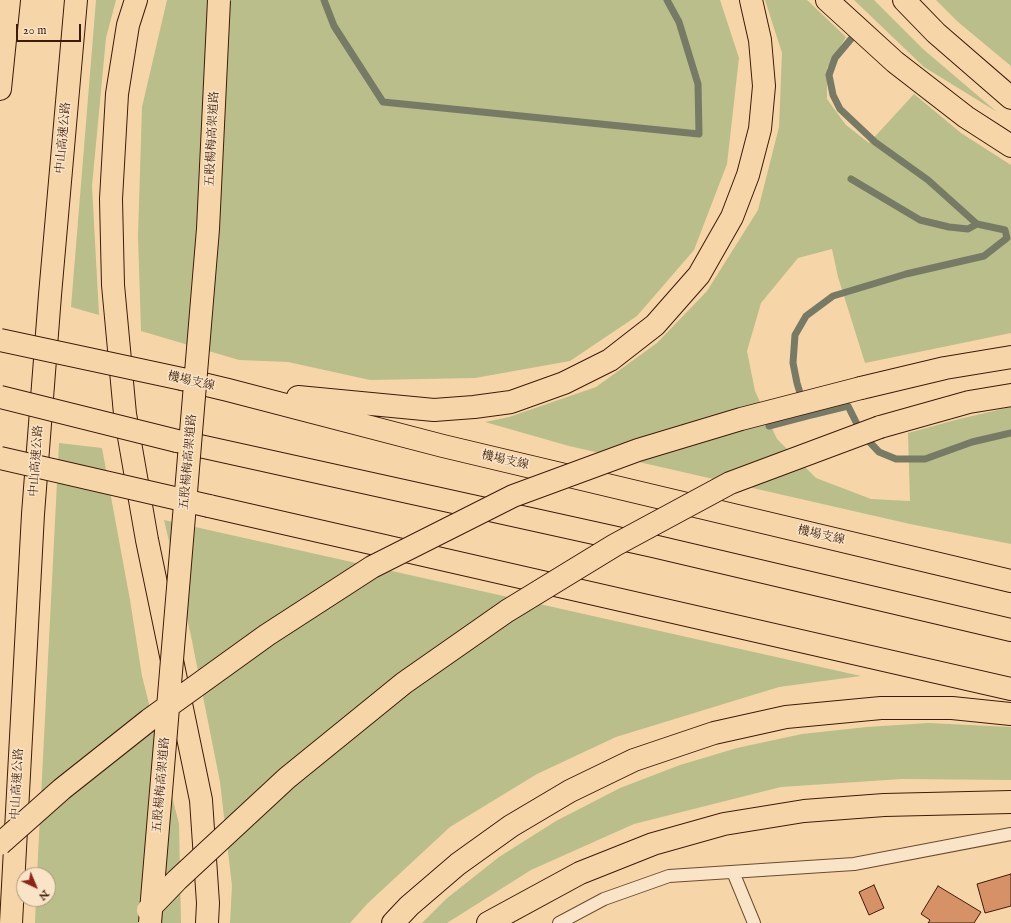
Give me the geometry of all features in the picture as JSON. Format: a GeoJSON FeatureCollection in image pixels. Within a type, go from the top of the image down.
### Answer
{"type":"FeatureCollection","features":[{"type":"Feature","properties":{"kind":"highway"},"geometry":{"type":"LineString","coordinates":[[0,89],[9,0]]}},
{"type":"Feature","properties":{"kind":"highway","name":"中山高速公路"},"geometry":{"type":"LineString","coordinates":[[10,923],[33,514],[50,287],[76,0]]}},
{"type":"Feature","properties":{"kind":"highway"},"geometry":{"type":"LineString","coordinates":[[136,0],[128,25],[117,94],[111,199],[114,285],[125,414],[144,526],[201,800],[208,903],[207,923]]}},
{"type":"Feature","properties":{"kind":"highway","name":"五股楊梅高架道路"},"geometry":{"type":"LineString","coordinates":[[150,923],[208,229],[219,0]]}},
{"type":"Feature","properties":{"kind":"highway"},"geometry":{"type":"LineString","coordinates":[[228,390],[434,410],[474,407],[511,402],[564,383],[610,360],[655,325],[698,275],[732,217],[748,175],[760,129],[764,86],[760,40],[751,0]]}},
{"type":"Feature","properties":{"kind":"highway"},"geometry":{"type":"LineString","coordinates":[[827,0],[895,62],[966,117],[1011,146]]}},
{"type":"Feature","properties":{"kind":"highway"},"geometry":{"type":"LineString","coordinates":[[904,0],[936,33],[1011,98]]}},
{"type":"Feature","properties":{"kind":"highway","name":"機場支線"},"geometry":{"type":"LineString","coordinates":[[0,340],[182,379],[450,448],[1011,581]]}},
{"type":"Feature","properties":{"kind":"highway"},"geometry":{"type":"LineString","coordinates":[[0,844],[62,789],[149,720],[267,634],[372,567],[514,496],[638,450],[741,419],[945,368],[1011,357]]}},
{"type":"Feature","properties":{"kind":"highway"},"geometry":{"type":"LineString","coordinates":[[135,923],[177,880],[287,778],[404,683],[507,611],[615,545],[730,483],[880,427],[969,402],[1011,395]]}},
{"type":"Feature","properties":{"kind":"highway"},"geometry":{"type":"LineString","coordinates":[[0,397],[177,441],[653,546],[1011,630]]}},
{"type":"Feature","properties":{"kind":"highway"},"geometry":{"type":"LineString","coordinates":[[0,458],[1011,689]]}},
{"type":"Feature","properties":{"kind":"highway"},"geometry":{"type":"LineString","coordinates":[[392,923],[409,906],[458,864],[524,818],[570,791],[634,760],[714,733],[786,717],[881,708],[952,708],[1011,714]]}},
{"type":"Feature","properties":{"kind":"highway"},"geometry":{"type":"LineString","coordinates":[[488,923],[580,873],[653,844],[724,824],[804,811],[884,805],[1011,802]]}},
{"type":"Feature","properties":{"kind":"lane"},"geometry":{"type":"LineString","coordinates":[[559,923],[604,899],[669,876],[854,864],[1011,834]]}},
{"type":"Feature","properties":{"kind":"lane"},"geometry":{"type":"LineString","coordinates":[[733,872],[754,923]]}},
{"type":"Feature","properties":{"kind":"green space"},"geometry":{"type":"Polygon","coordinates":[[[96,0],[116,0],[106,38],[92,186],[99,315],[71,307],[96,0]]]}},
{"type":"Feature","properties":{"kind":"green space"},"geometry":{"type":"Polygon","coordinates":[[[167,0],[720,0],[739,58],[727,164],[694,250],[637,316],[570,361],[475,378],[370,380],[288,362],[239,360],[141,331],[138,236],[142,107],[167,0]]]}},
{"type":"Feature","properties":{"kind":"green space"},"geometry":{"type":"Polygon","coordinates":[[[765,0],[807,0],[846,37],[827,68],[827,99],[846,125],[869,143],[914,94],[961,133],[1011,165],[1011,333],[865,363],[838,277],[832,249],[798,258],[761,303],[747,351],[755,391],[777,439],[816,478],[871,499],[910,501],[908,433],[1011,407],[1011,544],[910,524],[569,446],[485,422],[509,417],[596,387],[657,343],[707,291],[758,210],[779,127],[782,53],[765,0]]]}},
{"type":"Feature","properties":{"kind":"green space"},"geometry":{"type":"Polygon","coordinates":[[[854,0],[874,0],[923,49],[997,112],[924,67],[854,0]]]}},
{"type":"Feature","properties":{"kind":"green space"},"geometry":{"type":"Polygon","coordinates":[[[936,0],[1011,0],[1011,66],[958,22],[936,0]]]}},
{"type":"Feature","properties":{"kind":"green space"},"geometry":{"type":"Polygon","coordinates":[[[59,443],[102,448],[130,600],[142,676],[179,824],[181,923],[35,923],[36,907],[56,907],[56,867],[37,867],[59,443]]]}},
{"type":"Feature","properties":{"kind":"green space"},"geometry":{"type":"Polygon","coordinates":[[[164,520],[861,676],[779,687],[616,737],[537,774],[450,827],[367,904],[350,923],[230,923],[232,886],[220,782],[191,636],[164,520]]]}},
{"type":"Feature","properties":{"kind":"green space"},"geometry":{"type":"Polygon","coordinates":[[[928,723],[1011,727],[1011,780],[902,779],[781,787],[634,824],[531,870],[447,923],[422,923],[446,899],[499,857],[556,821],[620,788],[680,765],[737,748],[802,734],[867,727],[928,723]]]}},
{"type":"Feature","properties":{"kind":"building"},"geometry":{"type":"Polygon","coordinates":[[[1011,874],[1011,906],[985,913],[977,884],[1011,874]]]}},
{"type":"Feature","properties":{"kind":"building"},"geometry":{"type":"Polygon","coordinates":[[[874,885],[884,908],[869,915],[859,892],[874,885]]]}},
{"type":"Feature","properties":{"kind":"building"},"geometry":{"type":"Polygon","coordinates":[[[938,886],[981,912],[974,923],[928,923],[930,920],[921,914],[938,886]]]}},
{"type":"Feature","properties":{"kind":"waterway"},"geometry":{"type":"LineString","coordinates":[[324,0],[334,26],[383,102],[699,134],[698,84],[679,22],[667,0]]}},
{"type":"Feature","properties":{"kind":"waterway"},"geometry":{"type":"LineString","coordinates":[[851,39],[835,58],[829,75],[833,95],[840,109],[875,142],[928,180],[977,224],[968,229],[949,227],[920,220],[851,179]]}},
{"type":"Feature","properties":{"kind":"waterway"},"geometry":{"type":"LineString","coordinates":[[769,426],[807,416],[797,383],[793,363],[795,335],[806,316],[833,296],[906,274],[984,256],[1007,238],[1005,230],[977,224]]}},
{"type":"Feature","properties":{"kind":"waterway"},"geometry":{"type":"LineString","coordinates":[[807,416],[848,406],[862,434],[879,452],[896,459],[925,459],[972,442],[1011,433]]}}]}
